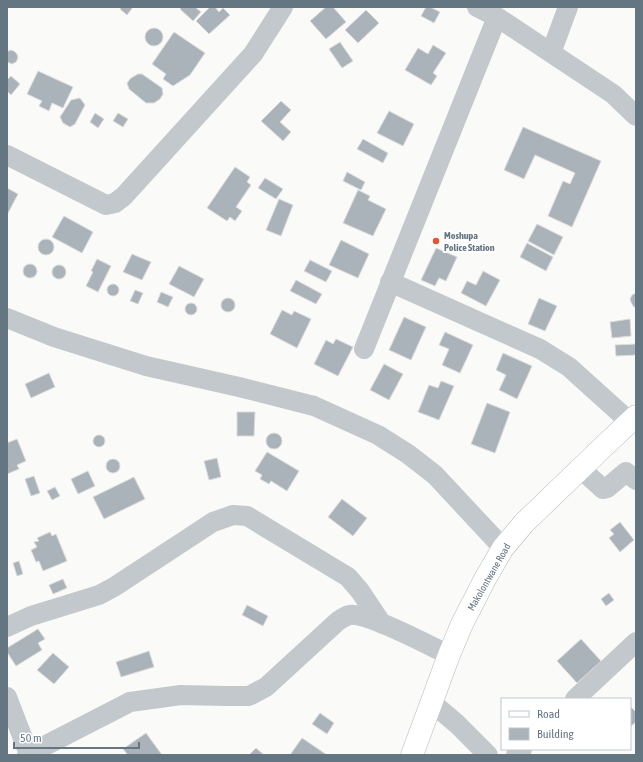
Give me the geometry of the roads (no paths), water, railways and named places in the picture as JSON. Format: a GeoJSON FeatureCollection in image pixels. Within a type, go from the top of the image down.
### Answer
{"type":"FeatureCollection","features":[{"type":"Feature","properties":{"kind":"main road","name":"Makolontwane Road"},"geometry":{"type":"LineString","coordinates":[[412,755],[462,624],[503,548],[524,523],[633,419]]}},
{"type":"Feature","properties":{"kind":"street"},"geometry":{"type":"LineString","coordinates":[[7,155],[106,205],[115,203],[124,196],[253,54],[283,7]]}},
{"type":"Feature","properties":{"kind":"street"},"geometry":{"type":"LineString","coordinates":[[477,7],[498,17],[613,94],[636,116]]}},
{"type":"Feature","properties":{"kind":"street"},"geometry":{"type":"LineString","coordinates":[[551,53],[568,7]]}},
{"type":"Feature","properties":{"kind":"street"},"geometry":{"type":"LineString","coordinates":[[364,349],[498,17]]}},
{"type":"Feature","properties":{"kind":"street"},"geometry":{"type":"LineString","coordinates":[[390,282],[540,349],[569,367],[633,419]]}},
{"type":"Feature","properties":{"kind":"street"},"geometry":{"type":"LineString","coordinates":[[7,318],[54,337],[146,366],[314,406],[378,435],[408,454],[435,475],[503,548]]}},
{"type":"Feature","properties":{"kind":"street"},"geometry":{"type":"LineString","coordinates":[[580,468],[603,489],[607,488],[626,472],[636,480]]}},
{"type":"Feature","properties":{"kind":"street"},"geometry":{"type":"LineString","coordinates":[[7,627],[31,616],[99,595],[114,587],[214,522],[233,515],[247,516],[348,577],[360,591],[382,624]]}},
{"type":"Feature","properties":{"kind":"street"},"geometry":{"type":"LineString","coordinates":[[7,697],[28,755],[130,702],[181,695],[249,696],[266,687],[338,621],[348,615],[361,616],[382,624],[449,655]]}},
{"type":"Feature","properties":{"kind":"street"},"geometry":{"type":"LineString","coordinates":[[576,698],[636,642]]}},
{"type":"Feature","properties":{"kind":"street"},"geometry":{"type":"LineString","coordinates":[[431,702],[457,724],[488,755]]}},
{"type":"Feature","properties":{"kind":"place","name":"Moshupa Police Station"},"geometry":{"type":"Point","coordinates":[436,241]}}]}
